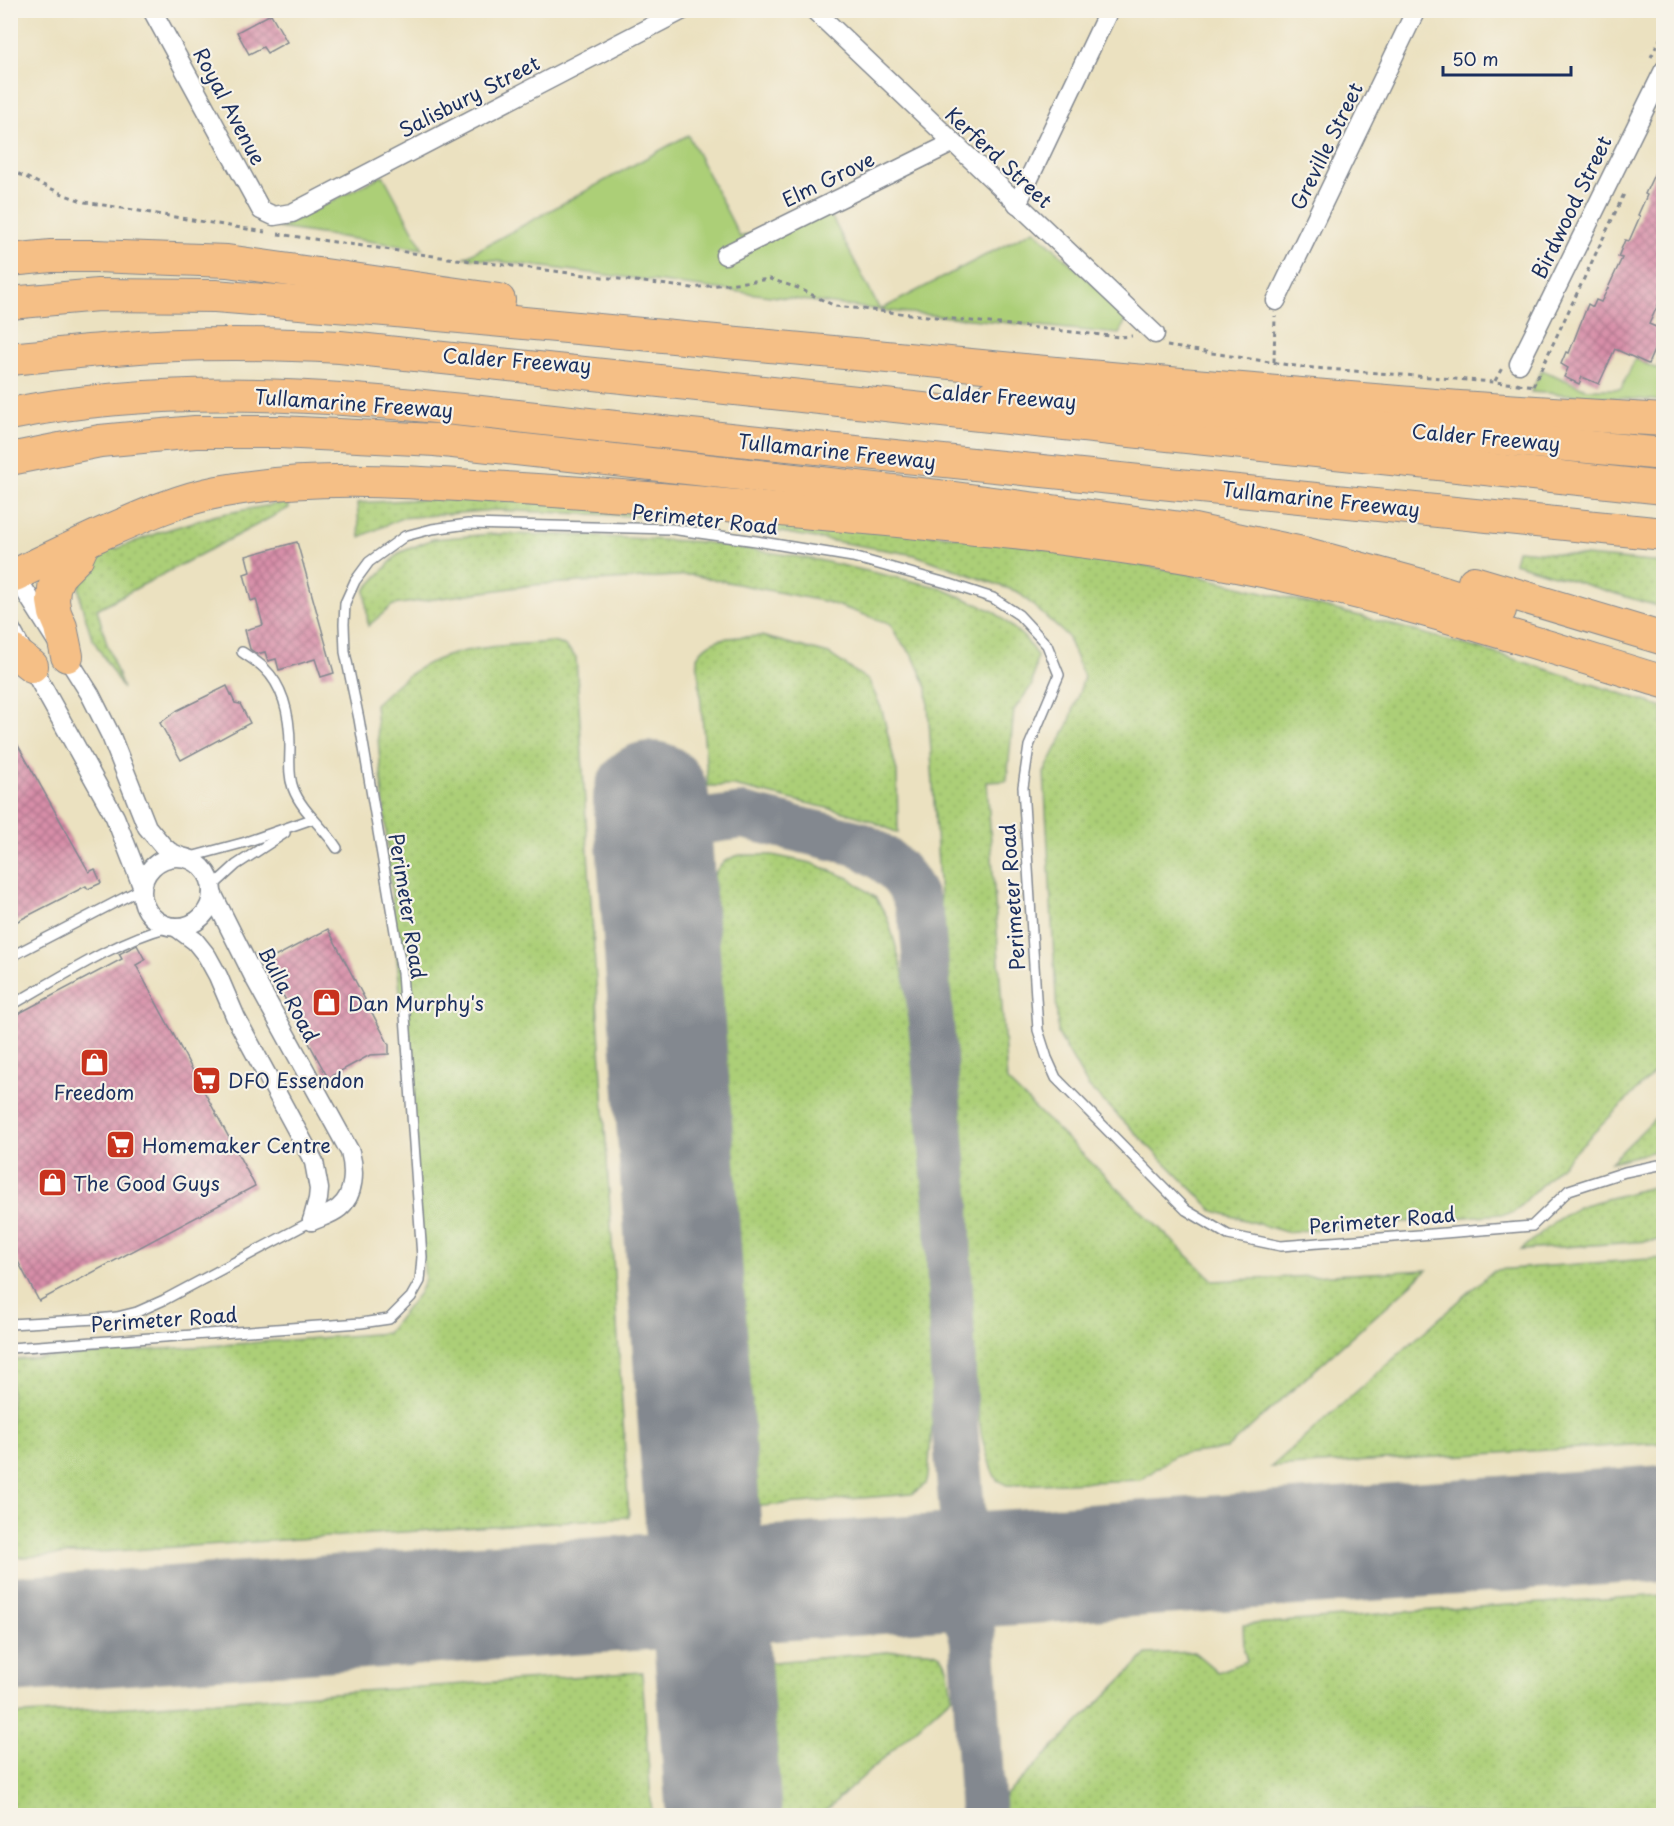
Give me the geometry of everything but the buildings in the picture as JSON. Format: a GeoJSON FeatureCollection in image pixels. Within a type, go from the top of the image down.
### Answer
{"type":"FeatureCollection","features":[{"type":"Feature","properties":{"kind":"highway"},"geometry":{"type":"LineString","coordinates":[[10,260],[51,256],[95,256],[227,261],[451,294],[977,365]]}},
{"type":"Feature","properties":{"kind":"highway"},"geometry":{"type":"LineString","coordinates":[[10,303],[98,296],[215,296],[1459,407],[1658,420]]}},
{"type":"Feature","properties":{"kind":"highway"},"geometry":{"type":"LineString","coordinates":[[10,359],[117,348],[271,344],[340,347],[1664,488]]}},
{"type":"Feature","properties":{"kind":"highway","name":"Calder Freeway"},"geometry":{"type":"LineString","coordinates":[[340,347],[1244,415],[1664,454]]}},
{"type":"Feature","properties":{"kind":"highway","name":"Tullamarine Freeway"},"geometry":{"type":"LineString","coordinates":[[10,414],[98,400],[146,396],[196,394],[318,397],[1664,534]]}},
{"type":"Feature","properties":{"kind":"highway"},"geometry":{"type":"LineString","coordinates":[[10,459],[100,441],[195,432],[280,432],[435,440],[938,496],[1189,529],[1307,554],[1420,585],[1664,662]]}},
{"type":"Feature","properties":{"kind":"highway"},"geometry":{"type":"LineString","coordinates":[[354,435],[580,466],[942,526]]}},
{"type":"Feature","properties":{"kind":"highway"},"geometry":{"type":"LineString","coordinates":[[929,460],[1303,530],[1664,639]]}},
{"type":"Feature","properties":{"kind":"highway"},"geometry":{"type":"LineString","coordinates":[[15,575],[153,510],[216,492],[291,482],[328,480],[450,484],[626,496],[942,526],[1076,540],[1186,557],[1251,568],[1475,624],[1664,681]]}},
{"type":"Feature","properties":{"kind":"highway"},"geometry":{"type":"LineString","coordinates":[[67,657],[61,627],[55,613],[54,588],[59,576],[77,558],[85,542]]}},
{"type":"Feature","properties":{"kind":"street","name":"Royal Avenue"},"geometry":{"type":"LineString","coordinates":[[152,10],[261,210],[274,216]]}},
{"type":"Feature","properties":{"kind":"street","name":"Salisbury Street"},"geometry":{"type":"LineString","coordinates":[[274,216],[292,213],[682,10]]}},
{"type":"Feature","properties":{"kind":"street","name":"Kerferd Street"},"geometry":{"type":"LineString","coordinates":[[814,10],[1155,334]]}},
{"type":"Feature","properties":{"kind":"street"},"geometry":{"type":"LineString","coordinates":[[1017,204],[1109,10]]}},
{"type":"Feature","properties":{"kind":"street","name":"Greville Street"},"geometry":{"type":"LineString","coordinates":[[1276,301],[1416,10]]}},
{"type":"Feature","properties":{"kind":"street","name":"Birdwood Street"},"geometry":{"type":"LineString","coordinates":[[1519,364],[1664,70]]}},
{"type":"Feature","properties":{"kind":"street","name":"Elm Grove"},"geometry":{"type":"LineString","coordinates":[[725,255],[952,143]]}},
{"type":"Feature","properties":{"kind":"street"},"geometry":{"type":"LineString","coordinates":[[15,575],[90,694],[111,736],[147,827],[170,852],[196,863],[209,878],[212,890],[207,910],[201,918],[185,926],[173,927]]}},
{"type":"Feature","properties":{"kind":"street"},"geometry":{"type":"LineString","coordinates":[[10,628],[21,658],[115,817],[148,914],[158,922],[173,927],[195,941],[207,956],[236,1018],[314,1162],[319,1189],[312,1221]]}},
{"type":"Feature","properties":{"kind":"street"},"geometry":{"type":"LineString","coordinates":[[141,888],[145,876],[160,861],[171,857],[184,858]]}},
{"type":"Feature","properties":{"kind":"street","name":"Bulla Road"},"geometry":{"type":"LineString","coordinates":[[212,890],[255,979],[350,1152],[353,1179],[346,1200],[339,1209],[312,1221]]}},
{"type":"Feature","properties":{"kind":"lane","name":"Perimeter Road"},"geometry":{"type":"LineString","coordinates":[[10,1348],[361,1323],[389,1319],[411,1297],[420,1281],[422,1257],[402,973],[345,652],[345,603],[355,581],[369,562],[405,536],[432,529],[468,524],[671,529],[756,541],[853,557],[950,584],[993,597],[1020,615],[1047,645],[1059,675],[1029,746],[1023,787],[1038,1030],[1047,1058],[1056,1078],[1186,1210],[1228,1235],[1281,1246],[1532,1226],[1569,1190],[1625,1172],[1664,1164]]}},
{"type":"Feature","properties":{"kind":"lane"},"geometry":{"type":"LineString","coordinates":[[242,651],[264,668],[274,680],[288,718],[290,773],[293,787],[312,819],[326,831],[337,848]]}},
{"type":"Feature","properties":{"kind":"lane"},"geometry":{"type":"LineString","coordinates":[[184,858],[312,819]]}},
{"type":"Feature","properties":{"kind":"lane"},"geometry":{"type":"LineString","coordinates":[[212,890],[236,865],[300,824]]}},
{"type":"Feature","properties":{"kind":"lane"},"geometry":{"type":"LineString","coordinates":[[10,957],[141,888]]}},
{"type":"Feature","properties":{"kind":"lane"},"geometry":{"type":"LineString","coordinates":[[10,1006],[126,942],[147,933],[173,927]]}},
{"type":"Feature","properties":{"kind":"lane"},"geometry":{"type":"LineString","coordinates":[[10,1324],[97,1319],[137,1312],[164,1300],[312,1221]]}},
{"type":"Feature","properties":{"kind":"path"},"geometry":{"type":"LineString","coordinates":[[10,170],[85,202],[258,231],[448,258],[692,288],[770,279],[798,288],[835,306],[1119,337],[1155,334],[1168,346],[1302,367],[1518,384],[1519,364]]}},
{"type":"Feature","properties":{"kind":"path"},"geometry":{"type":"LineString","coordinates":[[1533,386],[1626,191]]}},
{"type":"Feature","properties":{"kind":"path"},"geometry":{"type":"LineString","coordinates":[[1274,362],[1276,301]]}},
{"type":"Feature","properties":{"kind":"green space"},"geometry":{"type":"Polygon","coordinates":[[[688,135],[740,237],[828,210],[880,310],[465,257],[688,135]]]}},
{"type":"Feature","properties":{"kind":"green space"},"geometry":{"type":"Polygon","coordinates":[[[383,175],[423,249],[279,228],[383,175]]]}},
{"type":"Feature","properties":{"kind":"green space"},"geometry":{"type":"Polygon","coordinates":[[[1034,230],[1128,316],[1119,334],[880,310],[1034,230]]]}},
{"type":"Feature","properties":{"kind":"green space"},"geometry":{"type":"Polygon","coordinates":[[[1663,355],[1663,401],[1531,392],[1542,370],[1586,389],[1621,389],[1635,359],[1657,369],[1663,355]]]}},
{"type":"Feature","properties":{"kind":"green space"},"geometry":{"type":"Polygon","coordinates":[[[428,499],[579,501],[1002,541],[1182,572],[1360,616],[1505,656],[1663,707],[1663,1064],[1513,1213],[1286,1232],[1214,1211],[1088,1086],[1058,1034],[1044,773],[1069,723],[1084,677],[1067,636],[1018,592],[915,555],[704,519],[494,510],[402,518],[360,537],[357,503],[428,499]]]}},
{"type":"Feature","properties":{"kind":"green space"},"geometry":{"type":"Polygon","coordinates":[[[287,502],[289,508],[97,609],[123,689],[92,638],[81,603],[79,587],[80,573],[105,544],[116,549],[160,532],[217,515],[287,502]]]}},
{"type":"Feature","properties":{"kind":"green space"},"geometry":{"type":"Polygon","coordinates":[[[492,534],[569,535],[703,542],[818,560],[938,587],[993,611],[1025,638],[1037,656],[1032,685],[1014,710],[1007,781],[987,782],[1007,1081],[1214,1281],[1427,1270],[1226,1449],[1175,1455],[1141,1480],[1007,1485],[997,1480],[982,1438],[976,1400],[970,1280],[944,963],[927,688],[913,656],[897,637],[891,624],[827,602],[692,575],[532,585],[393,605],[368,626],[365,590],[399,553],[433,539],[492,534]]]}},
{"type":"Feature","properties":{"kind":"green space"},"geometry":{"type":"Polygon","coordinates":[[[1517,550],[1663,563],[1663,608],[1514,563],[1517,550]]]}},
{"type":"Feature","properties":{"kind":"green space"},"geometry":{"type":"Polygon","coordinates":[[[761,636],[829,654],[869,681],[882,710],[897,772],[898,833],[867,819],[844,812],[734,786],[708,786],[697,657],[703,649],[717,640],[761,636]]]}},
{"type":"Feature","properties":{"kind":"green space"},"geometry":{"type":"Polygon","coordinates":[[[552,642],[564,645],[576,657],[629,1517],[11,1558],[11,1360],[387,1333],[419,1293],[425,1279],[375,704],[410,674],[443,657],[496,646],[552,642]]]}},
{"type":"Feature","properties":{"kind":"green space"},"geometry":{"type":"Polygon","coordinates":[[[740,855],[772,855],[811,863],[849,878],[876,898],[887,917],[895,943],[907,989],[927,1236],[933,1413],[928,1477],[926,1484],[912,1494],[750,1507],[744,1455],[712,882],[722,864],[740,855]]]}},
{"type":"Feature","properties":{"kind":"green space"},"geometry":{"type":"Polygon","coordinates":[[[1663,1110],[1663,1149],[1611,1162],[1663,1110]]]}},
{"type":"Feature","properties":{"kind":"green space"},"geometry":{"type":"Polygon","coordinates":[[[1663,1184],[1663,1240],[1521,1250],[1555,1221],[1580,1206],[1663,1184]]]}},
{"type":"Feature","properties":{"kind":"green space"},"geometry":{"type":"Polygon","coordinates":[[[1663,1258],[1663,1443],[1271,1467],[1494,1270],[1663,1258]]]}},
{"type":"Feature","properties":{"kind":"green space"},"geometry":{"type":"Polygon","coordinates":[[[1663,1595],[1663,1815],[1002,1815],[1001,1800],[1147,1654],[1194,1652],[1218,1672],[1247,1661],[1243,1625],[1663,1595]]]}},
{"type":"Feature","properties":{"kind":"green space"},"geometry":{"type":"Polygon","coordinates":[[[909,1650],[939,1654],[948,1670],[952,1696],[821,1815],[770,1815],[763,1663],[909,1650]]]}},
{"type":"Feature","properties":{"kind":"green space"},"geometry":{"type":"Polygon","coordinates":[[[642,1672],[652,1815],[11,1815],[11,1715],[642,1672]]]}},
{"type":"Feature","properties":{"kind":"taxiway"},"geometry":{"type":"LineString","coordinates":[[660,932],[660,876],[663,859],[679,835],[692,825],[705,821],[743,816],[856,843],[891,865],[914,895],[922,922],[947,1204],[955,1428],[973,1644],[983,1816]]}},
{"type":"Feature","properties":{"kind":"taxiway"},"geometry":{"type":"LineString","coordinates":[[904,1575],[928,1582],[947,1594],[962,1612],[972,1635]]}},
{"type":"Feature","properties":{"kind":"runway"},"geometry":{"type":"LineString","coordinates":[[651,799],[724,1816]]}},
{"type":"Feature","properties":{"kind":"runway"},"geometry":{"type":"LineString","coordinates":[[10,1635],[1664,1523]]}},
{"type":"Feature","properties":{"kind":"place","name":"Dan Murphy's"},"geometry":{"type":"Point","coordinates":[327,1003]}},
{"type":"Feature","properties":{"kind":"place","name":"Freedom"},"geometry":{"type":"Point","coordinates":[94,1062]}},
{"type":"Feature","properties":{"kind":"place","name":"DFO Essendon"},"geometry":{"type":"Point","coordinates":[207,1080]}},
{"type":"Feature","properties":{"kind":"place","name":"Homemaker Centre"},"geometry":{"type":"Point","coordinates":[121,1145]}},
{"type":"Feature","properties":{"kind":"place","name":"The Good Guys"},"geometry":{"type":"Point","coordinates":[52,1183]}}]}
